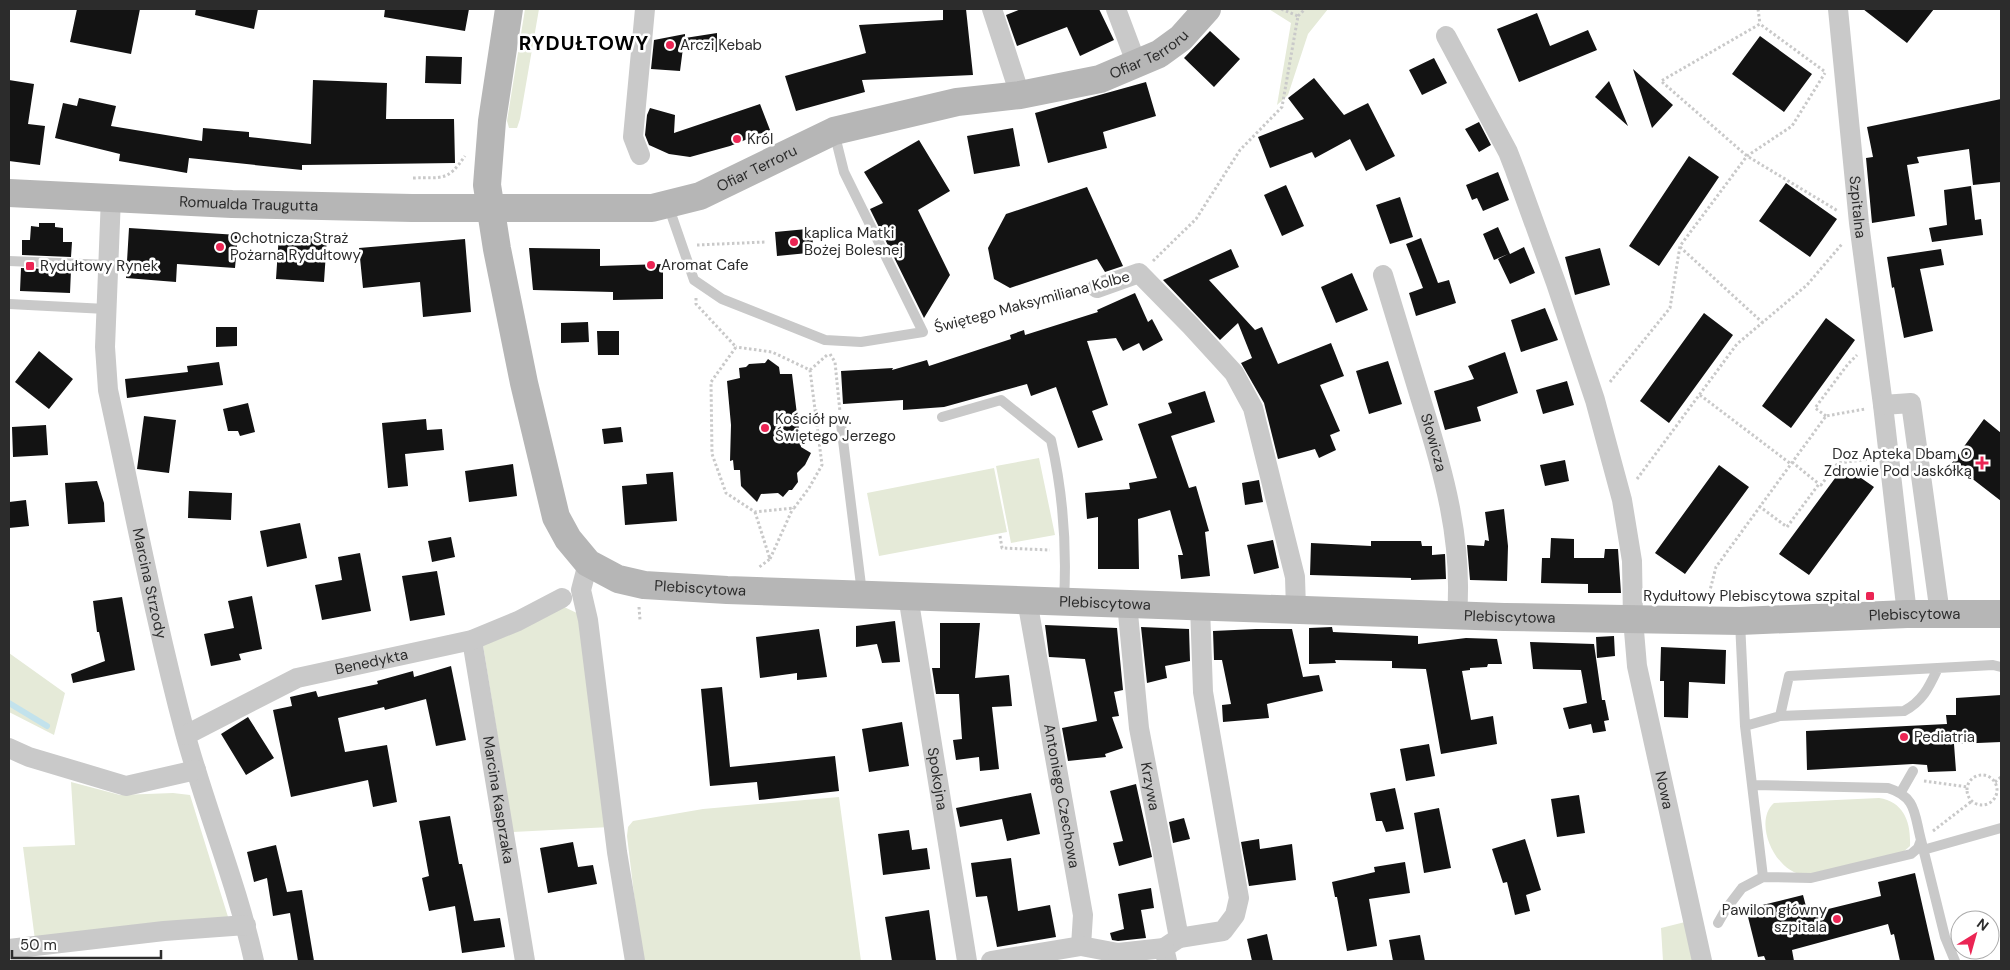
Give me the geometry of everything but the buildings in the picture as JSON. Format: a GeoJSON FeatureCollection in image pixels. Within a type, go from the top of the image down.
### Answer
{"type":"FeatureCollection","features":[{"type":"Feature","properties":{"kind":"street","name":"Plebiscytowa"},"geometry":{"type":"LineString","coordinates":[[509,9],[490,134],[487,185],[490,207],[524,383],[556,517],[568,539],[588,563],[618,579],[644,585],[727,590],[1504,617],[1740,621],[1908,614],[2001,614]]}},
{"type":"Feature","properties":{"kind":"street"},"geometry":{"type":"LineString","coordinates":[[640,155],[633,137],[645,9]]}},
{"type":"Feature","properties":{"kind":"street"},"geometry":{"type":"LineString","coordinates":[[992,9],[1020,94]]}},
{"type":"Feature","properties":{"kind":"street"},"geometry":{"type":"LineString","coordinates":[[1116,9],[1137,65]]}},
{"type":"Feature","properties":{"kind":"street","name":"Ofiar Terroru"},"geometry":{"type":"LineString","coordinates":[[490,207],[618,209],[652,208],[668,205],[700,196],[834,131],[957,102],[1020,94],[1100,79],[1160,54],[1180,38],[1207,9]]}},
{"type":"Feature","properties":{"kind":"street","name":"Szpitalna"},"geometry":{"type":"LineString","coordinates":[[1838,9],[1859,223],[1908,614]]}},
{"type":"Feature","properties":{"kind":"street","name":"Nowa"},"geometry":{"type":"LineString","coordinates":[[1446,36],[1508,152],[1556,283],[1595,400],[1622,500],[1632,561],[1636,666],[1702,961]]}},
{"type":"Feature","properties":{"kind":"street","name":"Romualda Traugutta"},"geometry":{"type":"LineString","coordinates":[[9,193],[241,204],[412,208],[490,207]]}},
{"type":"Feature","properties":{"kind":"street","name":"Marcina Strzody"},"geometry":{"type":"LineString","coordinates":[[112,197],[105,347],[108,390],[174,689],[196,770],[246,925],[254,961]]}},
{"type":"Feature","properties":{"kind":"street","name":"Świętego Maksymiliana Kolbe"},"geometry":{"type":"LineString","coordinates":[[1096,288],[1139,273],[1191,326],[1234,374],[1253,408],[1295,577],[1296,609]]}},
{"type":"Feature","properties":{"kind":"street","name":"Słowicza"},"geometry":{"type":"LineString","coordinates":[[1383,275],[1440,460],[1454,526],[1458,595],[1457,614]]}},
{"type":"Feature","properties":{"kind":"street"},"geometry":{"type":"LineString","coordinates":[[1883,405],[1911,403],[1940,614]]}},
{"type":"Feature","properties":{"kind":"street"},"geometry":{"type":"LineString","coordinates":[[588,563],[581,590],[588,620],[618,852],[635,961]]}},
{"type":"Feature","properties":{"kind":"street","name":"Spokojna"},"geometry":{"type":"LineString","coordinates":[[908,596],[967,961]]}},
{"type":"Feature","properties":{"kind":"street","name":"Benedykta"},"geometry":{"type":"LineString","coordinates":[[186,735],[296,678],[472,640],[518,621],[562,598]]}},
{"type":"Feature","properties":{"kind":"street","name":"Antoniego Czechowa"},"geometry":{"type":"LineString","coordinates":[[1027,600],[1083,915],[1080,946]]}},
{"type":"Feature","properties":{"kind":"street","name":"Krzywa"},"geometry":{"type":"LineString","coordinates":[[1126,603],[1139,728],[1170,949]]}},
{"type":"Feature","properties":{"kind":"street"},"geometry":{"type":"LineString","coordinates":[[991,961],[1080,946],[1119,957],[1170,949],[1223,931],[1235,915],[1239,898],[1204,692],[1200,606]]}},
{"type":"Feature","properties":{"kind":"street","name":"Marcina Kasprzaka"},"geometry":{"type":"LineString","coordinates":[[472,640],[525,961]]}},
{"type":"Feature","properties":{"kind":"street"},"geometry":{"type":"LineString","coordinates":[[9,748],[29,757],[126,786],[196,770]]}},
{"type":"Feature","properties":{"kind":"street"},"geometry":{"type":"LineString","coordinates":[[9,949],[164,931],[246,925]]}},
{"type":"Feature","properties":{"kind":"lane"},"geometry":{"type":"LineString","coordinates":[[834,131],[844,172],[923,332]]}},
{"type":"Feature","properties":{"kind":"lane"},"geometry":{"type":"LineString","coordinates":[[668,205],[694,280]]}},
{"type":"Feature","properties":{"kind":"lane"},"geometry":{"type":"LineString","coordinates":[[9,261],[108,265]]}},
{"type":"Feature","properties":{"kind":"lane","name":"Świętego Maksymiliana Kolbe"},"geometry":{"type":"LineString","coordinates":[[694,280],[722,299],[825,340],[861,342],[923,332]]}},
{"type":"Feature","properties":{"kind":"lane"},"geometry":{"type":"LineString","coordinates":[[9,304],[106,309]]}},
{"type":"Feature","properties":{"kind":"lane"},"geometry":{"type":"LineString","coordinates":[[942,417],[1001,400],[1051,440],[1062,505],[1065,550],[1064,601]]}},
{"type":"Feature","properties":{"kind":"lane"},"geometry":{"type":"LineString","coordinates":[[841,424],[862,594]]}},
{"type":"Feature","properties":{"kind":"lane"},"geometry":{"type":"LineString","coordinates":[[1740,621],[1745,726],[1763,877]]}},
{"type":"Feature","properties":{"kind":"lane"},"geometry":{"type":"LineString","coordinates":[[1780,716],[1789,676],[1993,665],[2001,667]]}},
{"type":"Feature","properties":{"kind":"lane"},"geometry":{"type":"LineString","coordinates":[[1745,726],[1780,716],[1904,711],[1915,705],[1925,695],[1938,668]]}},
{"type":"Feature","properties":{"kind":"lane"},"geometry":{"type":"LineString","coordinates":[[1901,792],[1911,774]]}},
{"type":"Feature","properties":{"kind":"lane"},"geometry":{"type":"LineString","coordinates":[[1752,785],[1888,788],[1901,792],[1910,802],[1945,937],[1955,961]]}},
{"type":"Feature","properties":{"kind":"lane"},"geometry":{"type":"LineString","coordinates":[[1718,923],[1742,888],[1763,877],[1811,878],[1911,854],[1922,845],[2001,828]]}},
{"type":"Feature","properties":{"kind":"path"},"geometry":{"type":"LineString","coordinates":[[1281,9],[1298,16]]}},
{"type":"Feature","properties":{"kind":"path"},"geometry":{"type":"LineString","coordinates":[[1139,273],[1196,219],[1240,150],[1282,107],[1298,16],[1305,9]]}},
{"type":"Feature","properties":{"kind":"path"},"geometry":{"type":"LineString","coordinates":[[1758,9],[1760,24],[1825,72]]}},
{"type":"Feature","properties":{"kind":"path"},"geometry":{"type":"LineString","coordinates":[[1622,500],[1737,344],[1807,285],[1859,223],[1747,156],[1661,81],[1760,24]]}},
{"type":"Feature","properties":{"kind":"path"},"geometry":{"type":"LineString","coordinates":[[1595,400],[1670,308],[1680,246],[1747,156],[1792,126],[1841,47]]}},
{"type":"Feature","properties":{"kind":"path"},"geometry":{"type":"LineString","coordinates":[[413,178],[446,177],[455,170],[465,156],[467,148]]}},
{"type":"Feature","properties":{"kind":"path"},"geometry":{"type":"LineString","coordinates":[[682,245],[765,242]]}},
{"type":"Feature","properties":{"kind":"path"},"geometry":{"type":"LineString","coordinates":[[1680,246],[1763,323]]}},
{"type":"Feature","properties":{"kind":"path"},"geometry":{"type":"LineString","coordinates":[[694,280],[696,304],[736,347],[772,352],[810,370]]}},
{"type":"Feature","properties":{"kind":"path","name":"Świętego Maksymiliana Kolbe"},"geometry":{"type":"LineString","coordinates":[[923,332],[1096,288]]}},
{"type":"Feature","properties":{"kind":"path"},"geometry":{"type":"LineString","coordinates":[[1826,416],[1815,408],[1848,364],[1874,339]]}},
{"type":"Feature","properties":{"kind":"path"},"geometry":{"type":"LineString","coordinates":[[825,340],[834,362],[841,424]]}},
{"type":"Feature","properties":{"kind":"path"},"geometry":{"type":"LineString","coordinates":[[736,347],[711,382],[712,454],[726,493],[755,512],[770,558]]}},
{"type":"Feature","properties":{"kind":"path"},"geometry":{"type":"LineString","coordinates":[[810,370],[829,353]]}},
{"type":"Feature","properties":{"kind":"path"},"geometry":{"type":"LineString","coordinates":[[754,571],[770,558],[794,508],[809,488],[822,464],[810,370]]}},
{"type":"Feature","properties":{"kind":"path"},"geometry":{"type":"LineString","coordinates":[[1700,395],[1821,486],[1838,463],[1889,456]]}},
{"type":"Feature","properties":{"kind":"path"},"geometry":{"type":"LineString","coordinates":[[1707,604],[1716,567],[1826,416],[1883,405]]}},
{"type":"Feature","properties":{"kind":"path"},"geometry":{"type":"LineString","coordinates":[[1759,506],[1787,527],[1819,484]]}},
{"type":"Feature","properties":{"kind":"path"},"geometry":{"type":"LineString","coordinates":[[755,512],[794,508]]}},
{"type":"Feature","properties":{"kind":"path"},"geometry":{"type":"LineString","coordinates":[[1000,536],[1002,548],[1065,550]]}},
{"type":"Feature","properties":{"kind":"path"},"geometry":{"type":"LineString","coordinates":[[639,602],[640,620]]}},
{"type":"Feature","properties":{"kind":"path"},"geometry":{"type":"LineString","coordinates":[[1911,774],[1968,787]]}},
{"type":"Feature","properties":{"kind":"path"},"geometry":{"type":"LineString","coordinates":[[1977,776],[1987,776],[1995,782],[1999,792],[1990,804],[1981,806],[1972,801],[1967,792],[1969,782],[1977,776]]}},
{"type":"Feature","properties":{"kind":"path"},"geometry":{"type":"LineString","coordinates":[[1995,782],[2001,777]]}},
{"type":"Feature","properties":{"kind":"path"},"geometry":{"type":"LineString","coordinates":[[1922,845],[1972,801]]}},
{"type":"Feature","properties":{"kind":"green space"},"geometry":{"type":"Polygon","coordinates":[[[525,9],[539,9],[520,119],[517,128],[509,128],[507,121],[525,9]]]}},
{"type":"Feature","properties":{"kind":"green space"},"geometry":{"type":"Polygon","coordinates":[[[1269,9],[1328,9],[1308,34],[1288,95],[1277,105],[1291,23],[1269,9]]]}},
{"type":"Feature","properties":{"kind":"green space"},"geometry":{"type":"Polygon","coordinates":[[[1039,458],[1055,535],[1011,543],[996,466],[1039,458]]]}},
{"type":"Feature","properties":{"kind":"green space"},"geometry":{"type":"Polygon","coordinates":[[[994,468],[1007,532],[879,556],[867,493],[994,468]]]}},
{"type":"Feature","properties":{"kind":"green space"},"geometry":{"type":"Polygon","coordinates":[[[562,606],[579,614],[610,827],[513,832],[483,645],[562,606]]]}},
{"type":"Feature","properties":{"kind":"green space"},"geometry":{"type":"Polygon","coordinates":[[[9,653],[65,693],[54,735],[9,712],[9,653]]]}},
{"type":"Feature","properties":{"kind":"green space"},"geometry":{"type":"Polygon","coordinates":[[[71,782],[120,795],[173,793],[190,795],[229,920],[35,940],[23,847],[75,845],[71,782]]]}},
{"type":"Feature","properties":{"kind":"green space"},"geometry":{"type":"Polygon","coordinates":[[[839,797],[861,961],[642,961],[627,836],[628,827],[633,821],[703,809],[839,797]]]}},
{"type":"Feature","properties":{"kind":"green space"},"geometry":{"type":"Polygon","coordinates":[[[1879,798],[1895,804],[1904,814],[1907,821],[1910,846],[1901,854],[1805,875],[1794,872],[1785,866],[1770,846],[1765,822],[1768,812],[1774,803],[1879,798]]]}},
{"type":"Feature","properties":{"kind":"green space"},"geometry":{"type":"Polygon","coordinates":[[[1685,922],[1696,961],[1663,961],[1661,928],[1685,922]]]}},
{"type":"Feature","properties":{"kind":"waterway"},"geometry":{"type":"LineString","coordinates":[[9,703],[47,726]]}},
{"type":"Feature","properties":{"kind":"place","name":"Arczi Kebab"},"geometry":{"type":"Point","coordinates":[670,45]}},
{"type":"Feature","properties":{"kind":"place","name":"Król"},"geometry":{"type":"Point","coordinates":[737,139]}},
{"type":"Feature","properties":{"kind":"place","name":"kaplica Matki Bożej Bolesnej"},"geometry":{"type":"Point","coordinates":[794,242]}},
{"type":"Feature","properties":{"kind":"place","name":"Ochotnicza Straż Pożarna Rydułtowy"},"geometry":{"type":"Point","coordinates":[220,247]}},
{"type":"Feature","properties":{"kind":"place","name":"Aromat Cafe"},"geometry":{"type":"Point","coordinates":[651,265]}},
{"type":"Feature","properties":{"kind":"place","name":"Rydułtowy Rynek"},"geometry":{"type":"Point","coordinates":[30,266]}},
{"type":"Feature","properties":{"kind":"place","name":"Kościół pw. Świętego Jerzego"},"geometry":{"type":"Point","coordinates":[765,428]}},
{"type":"Feature","properties":{"kind":"place","name":"Doz Apteka Dbam O Zdrowie Pod Jaskółką"},"geometry":{"type":"Point","coordinates":[1982,463]}},
{"type":"Feature","properties":{"kind":"place","name":"Rydułtowy Plebiscytowa szpital"},"geometry":{"type":"Point","coordinates":[1870,596]}},
{"type":"Feature","properties":{"kind":"place","name":"Pediatria"},"geometry":{"type":"Point","coordinates":[1904,737]}},
{"type":"Feature","properties":{"kind":"place","name":"Pawilon główny szpitala"},"geometry":{"type":"Point","coordinates":[1837,919]}},
{"type":"Feature","properties":{"kind":"district","name":"RYDUŁTOWY"},"geometry":{"type":"Point","coordinates":[584,43]}}]}
